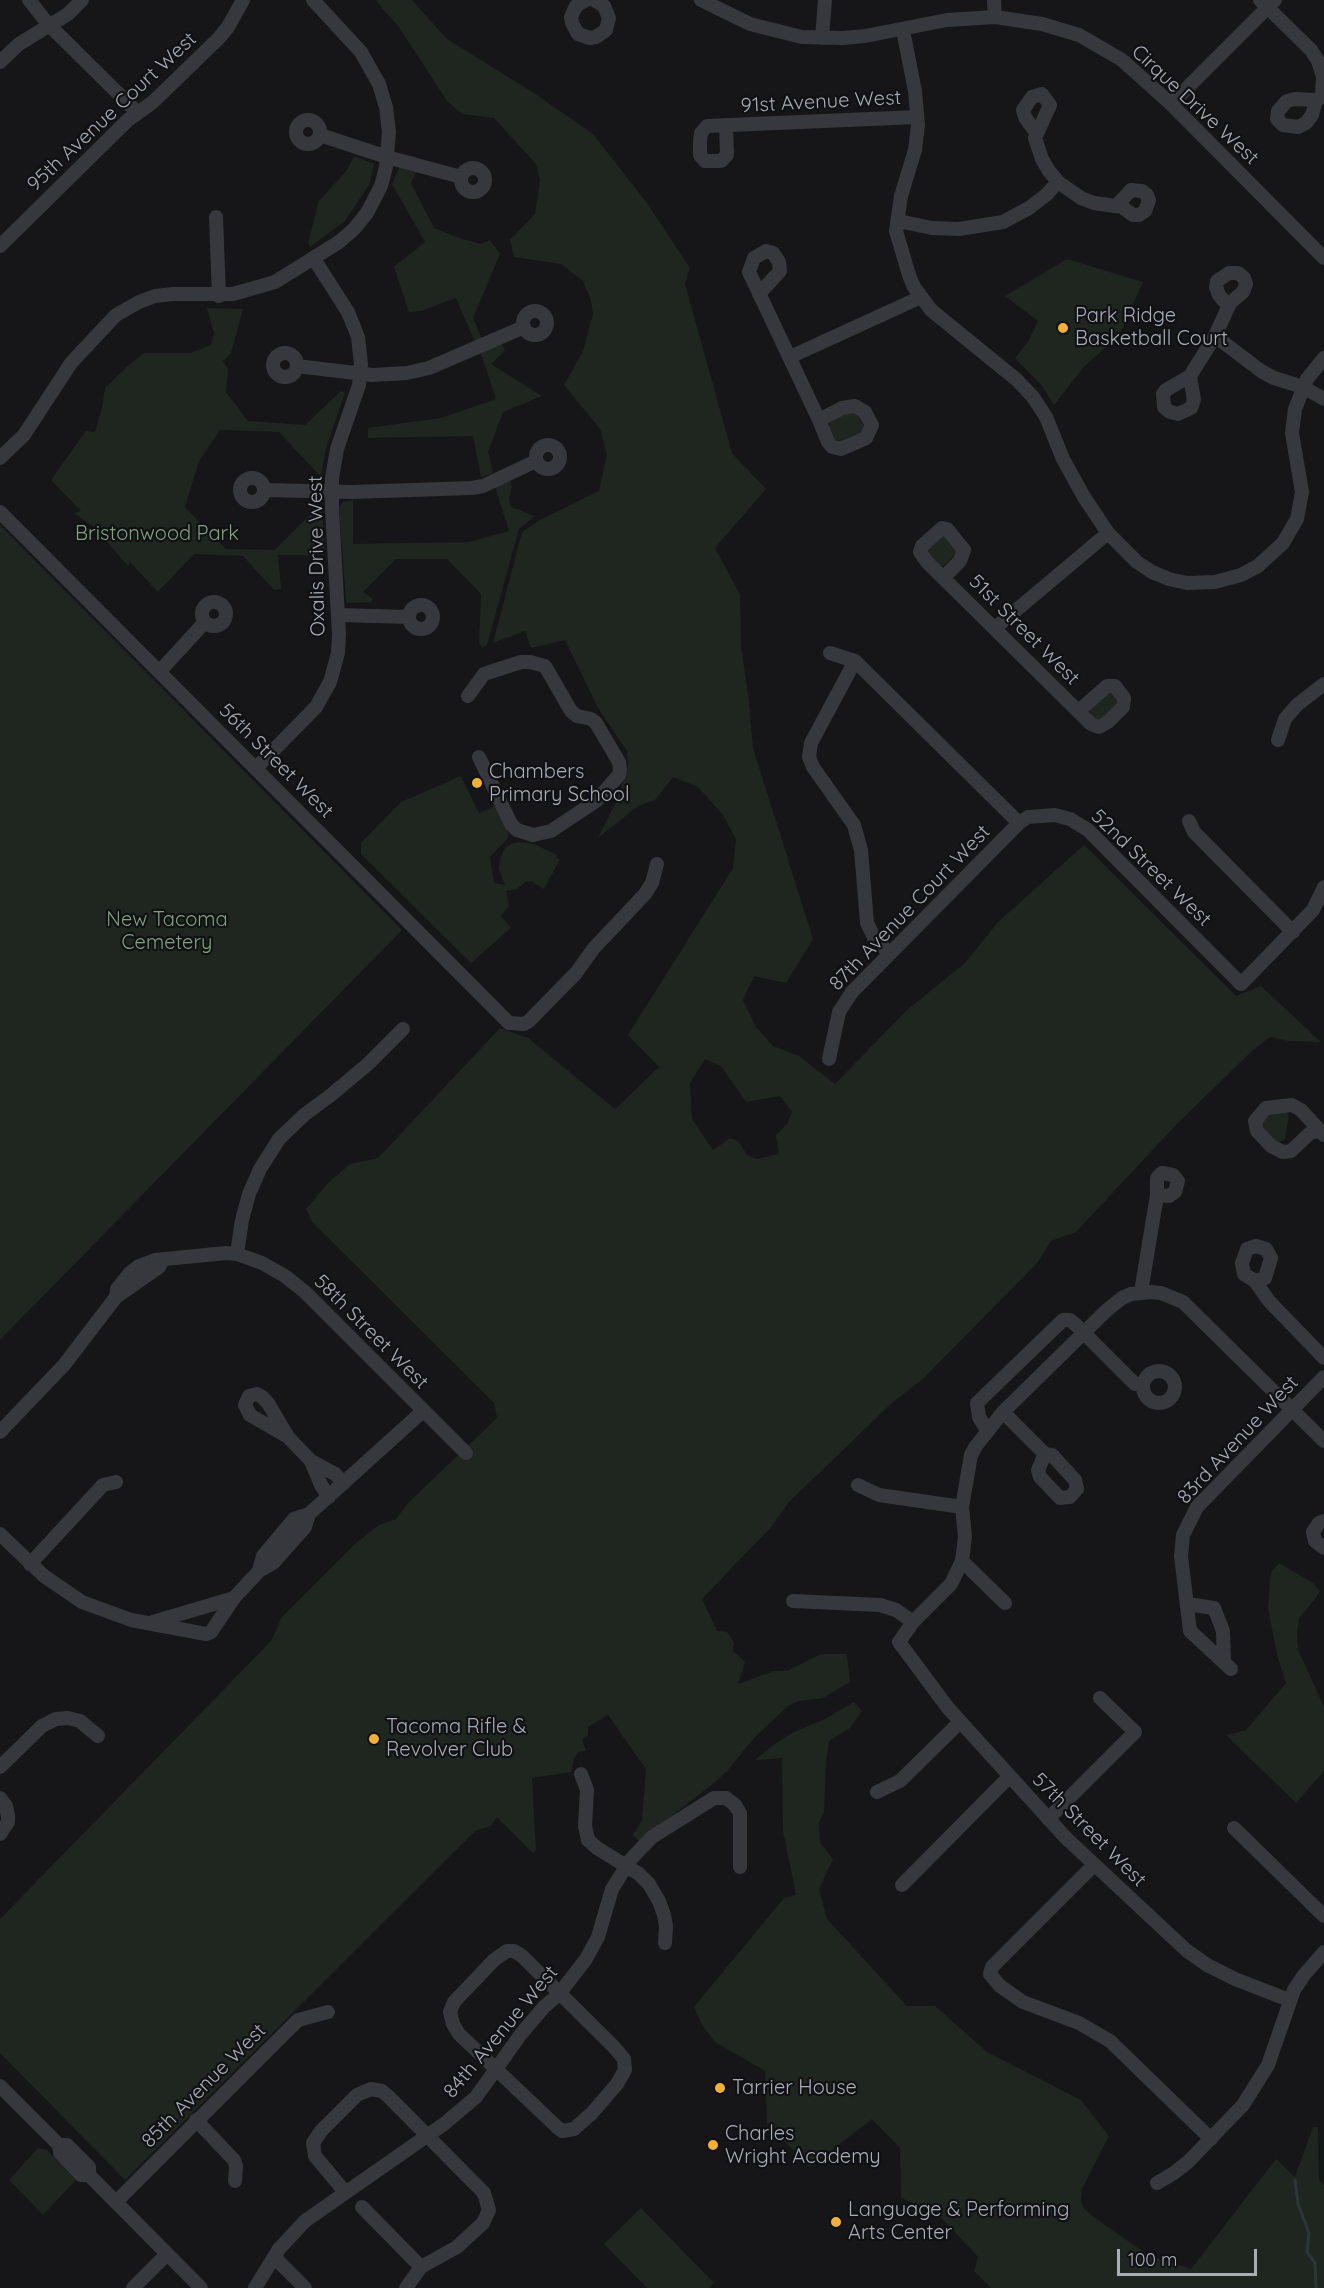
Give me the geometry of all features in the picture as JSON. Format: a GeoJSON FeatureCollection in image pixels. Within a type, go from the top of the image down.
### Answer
{"type":"FeatureCollection","features":[{"type":"Feature","properties":{"kind":"street"},"geometry":{"type":"LineString","coordinates":[[29,0],[48,24],[138,113]]}},
{"type":"Feature","properties":{"kind":"street"},"geometry":{"type":"LineString","coordinates":[[0,62],[19,44],[48,24],[69,14],[82,0]]}},
{"type":"Feature","properties":{"kind":"street","name":"95th Avenue Court West"},"geometry":{"type":"LineString","coordinates":[[0,246],[128,120],[153,102],[219,38],[243,0]]}},
{"type":"Feature","properties":{"kind":"street"},"geometry":{"type":"LineString","coordinates":[[0,458],[24,435],[71,363],[116,315],[155,296],[173,294],[219,296],[264,287],[286,277],[347,236],[367,213],[381,186],[387,157],[388,119],[383,95],[374,72],[354,42],[313,0]]}},
{"type":"Feature","properties":{"kind":"street"},"geometry":{"type":"LineString","coordinates":[[577,2],[571,17],[574,29],[584,37],[596,37],[606,30],[609,18],[604,6],[594,0]]}},
{"type":"Feature","properties":{"kind":"street","name":"Cirque Drive West"},"geometry":{"type":"LineString","coordinates":[[701,0],[734,17],[767,30],[822,38],[866,36],[947,20],[995,17],[1042,24],[1079,36],[1122,60],[1171,104],[1322,253]]}},
{"type":"Feature","properties":{"kind":"street"},"geometry":{"type":"LineString","coordinates":[[822,38],[825,0]]}},
{"type":"Feature","properties":{"kind":"street"},"geometry":{"type":"LineString","coordinates":[[994,0],[995,17]]}},
{"type":"Feature","properties":{"kind":"street"},"geometry":{"type":"LineString","coordinates":[[1171,104],[1268,3],[1311,50],[1318,61],[1324,86],[1323,94],[1316,100]]}},
{"type":"Feature","properties":{"kind":"street"},"geometry":{"type":"LineString","coordinates":[[903,30],[918,135],[901,196],[896,231],[898,245],[909,275],[921,297],[937,316],[1017,380],[1033,397],[1046,417],[1073,478],[1108,533],[1137,562],[1152,572],[1178,581],[1206,583],[1224,581],[1241,575],[1265,561],[1283,543],[1291,532],[1301,506],[1301,477],[1292,433],[1295,409],[1303,387],[1324,358]]}},
{"type":"Feature","properties":{"kind":"street","name":"91st Avenue West"},"geometry":{"type":"LineString","coordinates":[[726,126],[917,117]]}},
{"type":"Feature","properties":{"kind":"street"},"geometry":{"type":"LineString","coordinates":[[1036,133],[1035,138],[1042,159],[1058,182],[1081,198],[1094,203],[1116,206]]}},
{"type":"Feature","properties":{"kind":"street"},"geometry":{"type":"LineString","coordinates":[[320,135],[387,157],[461,177]]}},
{"type":"Feature","properties":{"kind":"street"},"geometry":{"type":"LineString","coordinates":[[898,221],[932,228],[959,229],[1003,222],[1029,208],[1058,182]]}},
{"type":"Feature","properties":{"kind":"street"},"geometry":{"type":"LineString","coordinates":[[216,218],[219,296]]}},
{"type":"Feature","properties":{"kind":"street","name":"Oxalis Drive West"},"geometry":{"type":"LineString","coordinates":[[256,768],[309,715],[326,690],[338,653],[332,492],[337,449],[361,373],[360,346],[356,329],[348,312],[314,259]]}},
{"type":"Feature","properties":{"kind":"street"},"geometry":{"type":"LineString","coordinates":[[759,294],[819,420]]}},
{"type":"Feature","properties":{"kind":"street"},"geometry":{"type":"LineString","coordinates":[[790,357],[921,297]]}},
{"type":"Feature","properties":{"kind":"street"},"geometry":{"type":"LineString","coordinates":[[1190,376],[1215,336],[1230,303]]}},
{"type":"Feature","properties":{"kind":"street"},"geometry":{"type":"LineString","coordinates":[[297,366],[384,375],[418,371],[524,327]]}},
{"type":"Feature","properties":{"kind":"street"},"geometry":{"type":"LineString","coordinates":[[1215,336],[1261,371],[1274,378],[1303,387],[1324,399]]}},
{"type":"Feature","properties":{"kind":"street"},"geometry":{"type":"LineString","coordinates":[[264,489],[332,492],[472,488],[483,486],[536,461]]}},
{"type":"Feature","properties":{"kind":"street","name":"56th Street West"},"geometry":{"type":"LineString","coordinates":[[0,512],[505,1020],[515,1025],[529,1021],[576,973],[594,948],[645,894],[652,883],[657,864]]}},
{"type":"Feature","properties":{"kind":"street"},"geometry":{"type":"LineString","coordinates":[[994,628],[1108,533]]}},
{"type":"Feature","properties":{"kind":"street","name":"51st Street West"},"geometry":{"type":"LineString","coordinates":[[943,578],[1077,709]]}},
{"type":"Feature","properties":{"kind":"street"},"geometry":{"type":"LineString","coordinates":[[338,615],[409,617]]}},
{"type":"Feature","properties":{"kind":"street"},"geometry":{"type":"LineString","coordinates":[[159,671],[205,622]]}},
{"type":"Feature","properties":{"kind":"street"},"geometry":{"type":"LineString","coordinates":[[830,653],[855,661],[1019,823]]}},
{"type":"Feature","properties":{"kind":"street"},"geometry":{"type":"LineString","coordinates":[[855,661],[811,743],[809,757],[854,825],[861,850],[867,923],[876,941],[890,953]]}},
{"type":"Feature","properties":{"kind":"street"},"geometry":{"type":"LineString","coordinates":[[468,696],[484,674],[521,662],[545,666],[571,711],[577,716],[591,719],[596,723],[619,762],[620,769],[619,775],[596,801],[551,831],[533,835],[517,830],[511,824],[479,757]]}},
{"type":"Feature","properties":{"kind":"street"},"geometry":{"type":"LineString","coordinates":[[1278,740],[1285,719],[1324,684]]}},
{"type":"Feature","properties":{"kind":"street","name":"52nd Street West"},"geometry":{"type":"LineString","coordinates":[[1019,823],[1029,817],[1044,814],[1070,819],[1080,824],[1241,984],[1293,932]]}},
{"type":"Feature","properties":{"kind":"street"},"geometry":{"type":"LineString","coordinates":[[1189,821],[1194,832],[1293,932],[1312,910],[1324,887]]}},
{"type":"Feature","properties":{"kind":"street","name":"87th Avenue Court West"},"geometry":{"type":"LineString","coordinates":[[829,1059],[833,1035],[845,1002],[890,953],[1019,823]]}},
{"type":"Feature","properties":{"kind":"street"},"geometry":{"type":"LineString","coordinates":[[0,1432],[64,1365],[116,1296],[117,1289],[130,1273],[149,1262],[204,1254],[237,1254],[249,1194],[260,1169],[279,1139],[303,1115],[350,1080],[403,1029]]}},
{"type":"Feature","properties":{"kind":"street"},"geometry":{"type":"LineString","coordinates":[[1292,1105],[1301,1110],[1322,1133],[1310,1133],[1291,1150],[1283,1152],[1271,1146],[1257,1131],[1255,1121],[1266,1108],[1292,1105]]}},
{"type":"Feature","properties":{"kind":"street"},"geometry":{"type":"LineString","coordinates":[[1141,1292],[1157,1195]]}},
{"type":"Feature","properties":{"kind":"street","name":"58th Street West"},"geometry":{"type":"LineString","coordinates":[[237,1254],[268,1266],[295,1284],[466,1453]]}},
{"type":"Feature","properties":{"kind":"street"},"geometry":{"type":"LineString","coordinates":[[1255,1281],[1269,1300],[1324,1358]]}},
{"type":"Feature","properties":{"kind":"street"},"geometry":{"type":"LineString","coordinates":[[794,1601],[880,1605],[896,1610],[913,1622],[951,1584],[962,1561],[965,1537],[962,1507],[971,1455],[987,1430],[1114,1304],[1131,1294],[1157,1292],[1183,1302],[1324,1441]]}},
{"type":"Feature","properties":{"kind":"street"},"geometry":{"type":"LineString","coordinates":[[987,1430],[977,1409],[977,1403],[1063,1320],[1070,1320],[1135,1384],[1143,1384]]}},
{"type":"Feature","properties":{"kind":"street","name":"83rd Avenue West"},"geometry":{"type":"LineString","coordinates":[[1187,1604],[1214,1608],[1223,1631],[1228,1665],[1190,1631],[1187,1604],[1181,1545],[1191,1516],[1204,1499],[1324,1377]]}},
{"type":"Feature","properties":{"kind":"street"},"geometry":{"type":"LineString","coordinates":[[0,1534],[52,1583],[82,1602],[131,1620],[206,1634],[211,1632],[234,1598],[259,1571],[273,1563],[305,1527],[309,1514],[423,1411]]}},
{"type":"Feature","properties":{"kind":"street"},"geometry":{"type":"LineString","coordinates":[[1003,1412],[1045,1454]]}},
{"type":"Feature","properties":{"kind":"street"},"geometry":{"type":"LineString","coordinates":[[288,1437],[311,1461],[336,1474],[344,1483]]}},
{"type":"Feature","properties":{"kind":"street"},"geometry":{"type":"LineString","coordinates":[[311,1461],[329,1497]]}},
{"type":"Feature","properties":{"kind":"street"},"geometry":{"type":"LineString","coordinates":[[30,1564],[103,1485],[116,1482]]}},
{"type":"Feature","properties":{"kind":"street"},"geometry":{"type":"LineString","coordinates":[[858,1485],[879,1495],[962,1507]]}},
{"type":"Feature","properties":{"kind":"street"},"geometry":{"type":"LineString","coordinates":[[1324,1521],[1319,1523],[1313,1532],[1315,1542],[1324,1548]]}},
{"type":"Feature","properties":{"kind":"street"},"geometry":{"type":"LineString","coordinates":[[962,1561],[1005,1603]]}},
{"type":"Feature","properties":{"kind":"street"},"geometry":{"type":"LineString","coordinates":[[149,1623],[234,1598]]}},
{"type":"Feature","properties":{"kind":"street","name":"57th Street West"},"geometry":{"type":"LineString","coordinates":[[913,1622],[899,1642],[960,1722],[1048,1819],[1186,1950],[1207,1965],[1235,1979],[1289,2000]]}},
{"type":"Feature","properties":{"kind":"street"},"geometry":{"type":"LineString","coordinates":[[1048,1819],[1135,1732],[1100,1698]]}},
{"type":"Feature","properties":{"kind":"street"},"geometry":{"type":"LineString","coordinates":[[0,1767],[42,1726],[56,1719],[68,1718],[80,1721],[98,1736]]}},
{"type":"Feature","properties":{"kind":"street"},"geometry":{"type":"LineString","coordinates":[[877,1792],[900,1781],[960,1722]]}},
{"type":"Feature","properties":{"kind":"street"},"geometry":{"type":"LineString","coordinates":[[581,1774],[587,1790],[585,1826],[588,1840],[597,1848],[627,1865],[649,1884],[659,1901],[666,1926],[665,1943]]}},
{"type":"Feature","properties":{"kind":"street"},"geometry":{"type":"LineString","coordinates":[[902,1885],[1009,1777]]}},
{"type":"Feature","properties":{"kind":"street"},"geometry":{"type":"LineString","coordinates":[[0,1798],[6,1806],[8,1822],[0,1834]]}},
{"type":"Feature","properties":{"kind":"street","name":"84th Avenue West"},"geometry":{"type":"LineString","coordinates":[[255,2288],[286,2240],[305,2221],[469,2104],[521,2034],[544,2007],[559,1994],[593,1948],[608,1898],[627,1865],[652,1837],[714,1798],[726,1798],[735,1805],[740,1813],[740,1867]]}},
{"type":"Feature","properties":{"kind":"street"},"geometry":{"type":"LineString","coordinates":[[1234,1828],[1324,1916]]}},
{"type":"Feature","properties":{"kind":"street"},"geometry":{"type":"LineString","coordinates":[[1094,1865],[992,1967],[990,1974],[1000,1986],[1023,2002],[1079,2023],[1110,2041],[1128,2056],[1210,2139]]}},
{"type":"Feature","properties":{"kind":"street"},"geometry":{"type":"LineString","coordinates":[[513,1950],[522,1956],[559,1994],[614,2047],[625,2064],[622,2076],[592,2113],[574,2129],[566,2131],[557,2127],[459,2034],[451,2017],[451,2008],[459,1996],[501,1954],[513,1950]]}},
{"type":"Feature","properties":{"kind":"street"},"geometry":{"type":"LineString","coordinates":[[1157,2183],[1182,2168],[1243,2105],[1261,2077],[1275,2047],[1289,2000],[1304,1975],[1324,1952]]}},
{"type":"Feature","properties":{"kind":"street","name":"85th Avenue West"},"geometry":{"type":"LineString","coordinates":[[116,2202],[298,2020],[328,2012]]}},
{"type":"Feature","properties":{"kind":"street"},"geometry":{"type":"LineString","coordinates":[[345,2192],[315,2156],[312,2145],[326,2125],[357,2095],[369,2089],[378,2090],[389,2097],[484,2193],[489,2205],[489,2214],[483,2223],[460,2245],[421,2267],[406,2288]]}},
{"type":"Feature","properties":{"kind":"street"},"geometry":{"type":"LineString","coordinates":[[3,2096],[58,2145],[67,2145],[89,2167],[89,2175],[201,2288]]}},
{"type":"Feature","properties":{"kind":"street"},"geometry":{"type":"LineString","coordinates":[[196,2120],[234,2160],[236,2181]]}},
{"type":"Feature","properties":{"kind":"street"},"geometry":{"type":"LineString","coordinates":[[362,2207],[421,2267]]}},
{"type":"Feature","properties":{"kind":"street"},"geometry":{"type":"LineString","coordinates":[[133,2288],[167,2254]]}},
{"type":"Feature","properties":{"kind":"street"},"geometry":{"type":"LineString","coordinates":[[274,2257],[305,2288]]}},
{"type":"Feature","properties":{"kind":"green space"},"geometry":{"type":"Polygon","coordinates":[[[375,0],[412,0],[447,39],[534,93],[593,134],[647,203],[690,268],[685,284],[732,453],[766,489],[715,548],[740,595],[741,646],[753,748],[813,939],[786,983],[754,976],[743,1000],[756,1027],[773,1046],[799,1056],[835,1084],[907,1010],[965,963],[998,922],[1084,845],[1236,996],[1261,986],[1321,1042],[1289,1041],[1270,1037],[1252,1051],[1176,1125],[1076,1232],[1051,1241],[1038,1262],[924,1378],[893,1402],[789,1502],[771,1527],[702,1599],[717,1631],[727,1632],[734,1642],[733,1651],[745,1662],[738,1684],[774,1671],[787,1671],[821,1654],[847,1654],[850,1682],[823,1698],[799,1701],[788,1706],[754,1738],[714,1783],[639,1841],[633,1835],[642,1820],[646,1769],[608,1715],[588,1727],[588,1735],[582,1739],[586,1751],[579,1752],[574,1758],[571,1772],[532,1778],[536,1850],[533,1853],[497,1817],[491,1826],[475,1831],[125,2180],[0,2053],[0,1919],[271,1641],[282,1617],[355,1544],[379,1525],[396,1519],[408,1503],[497,1418],[494,1403],[312,1222],[306,1209],[329,1182],[350,1164],[378,1158],[500,1028],[528,1038],[615,1109],[659,1067],[628,1035],[733,868],[736,839],[723,815],[698,787],[673,777],[655,800],[638,806],[598,838],[617,800],[628,767],[627,751],[598,708],[565,640],[531,648],[525,631],[493,643],[522,532],[540,520],[599,491],[607,454],[600,429],[564,385],[583,351],[593,314],[591,301],[583,281],[561,264],[514,257],[510,240],[535,214],[540,180],[536,164],[494,118],[462,114],[447,101],[399,27],[375,0]],[[705,1059],[690,1083],[692,1119],[713,1150],[730,1138],[739,1142],[747,1155],[757,1159],[779,1154],[776,1135],[787,1124],[792,1112],[780,1096],[746,1102],[721,1066],[705,1059]]]}},
{"type":"Feature","properties":{"kind":"green space"},"geometry":{"type":"Polygon","coordinates":[[[354,156],[374,164],[369,185],[345,221],[310,247],[308,243],[319,201],[347,170],[354,156]]]}},
{"type":"Feature","properties":{"kind":"green space"},"geometry":{"type":"Polygon","coordinates":[[[400,166],[417,171],[411,183],[434,228],[481,244],[490,240],[500,254],[473,318],[482,339],[475,342],[456,298],[421,311],[409,312],[394,267],[425,242],[392,184],[400,166]]]}},
{"type":"Feature","properties":{"kind":"green space"},"geometry":{"type":"Polygon","coordinates":[[[1067,259],[1143,282],[1120,334],[1083,368],[1054,405],[1042,386],[1015,358],[1028,342],[1038,321],[1005,296],[1067,259]]]}},
{"type":"Feature","properties":{"kind":"green space","name":"Bristonwood Park"},"geometry":{"type":"Polygon","coordinates":[[[207,308],[243,309],[231,353],[223,361],[228,369],[226,392],[248,421],[305,425],[341,391],[345,393],[326,448],[321,477],[279,432],[220,430],[199,461],[185,507],[226,549],[275,550],[319,506],[322,508],[325,555],[278,555],[281,589],[274,590],[243,556],[194,554],[158,592],[130,562],[128,566],[94,527],[74,513],[81,511],[51,480],[86,431],[95,432],[105,388],[129,365],[144,353],[190,353],[211,345],[214,333],[207,308]]]}},
{"type":"Feature","properties":{"kind":"green space"},"geometry":{"type":"Polygon","coordinates":[[[501,343],[505,350],[491,364],[542,396],[503,412],[488,452],[493,473],[481,477],[473,436],[368,438],[368,428],[441,418],[496,399],[480,351],[501,343]]]}},
{"type":"Feature","properties":{"kind":"green space"},"geometry":{"type":"Polygon","coordinates":[[[856,413],[864,424],[863,431],[841,443],[836,443],[828,429],[830,423],[841,414],[856,413]]]}},
{"type":"Feature","properties":{"kind":"green space"},"geometry":{"type":"Polygon","coordinates":[[[510,481],[511,507],[535,516],[519,529],[487,645],[482,647],[479,643],[481,594],[447,559],[396,559],[363,592],[373,599],[371,602],[348,603],[346,601],[339,507],[343,502],[353,500],[353,544],[469,542],[509,531],[495,486],[510,481]]]}},
{"type":"Feature","properties":{"kind":"green space","name":"New Tacoma Cemetery"},"geometry":{"type":"Polygon","coordinates":[[[0,525],[402,930],[0,1340],[0,525]]]}},
{"type":"Feature","properties":{"kind":"green space"},"geometry":{"type":"Polygon","coordinates":[[[946,534],[957,549],[955,555],[943,566],[939,566],[927,551],[938,537],[946,534]]]}},
{"type":"Feature","properties":{"kind":"green space"},"geometry":{"type":"Polygon","coordinates":[[[1110,691],[1116,695],[1116,705],[1103,718],[1097,720],[1091,716],[1090,710],[1110,691]]]}},
{"type":"Feature","properties":{"kind":"green space"},"geometry":{"type":"Polygon","coordinates":[[[461,776],[479,813],[495,806],[509,833],[507,839],[490,857],[494,883],[505,885],[499,869],[500,859],[505,848],[511,844],[518,842],[534,844],[557,855],[556,858],[560,859],[544,889],[531,881],[525,882],[517,889],[506,891],[509,906],[501,916],[511,928],[471,963],[361,854],[361,843],[401,802],[461,776]]]}},
{"type":"Feature","properties":{"kind":"green space"},"geometry":{"type":"Polygon","coordinates":[[[1285,1110],[1289,1116],[1285,1139],[1276,1144],[1261,1128],[1260,1120],[1267,1113],[1285,1110]]]}},
{"type":"Feature","properties":{"kind":"green space"},"geometry":{"type":"Polygon","coordinates":[[[1279,1563],[1313,1583],[1320,1591],[1299,1618],[1297,1633],[1298,1649],[1324,1707],[1324,1771],[1296,1803],[1226,1735],[1246,1730],[1286,1683],[1277,1655],[1268,1608],[1272,1571],[1279,1563]]]}},
{"type":"Feature","properties":{"kind":"green space"},"geometry":{"type":"Polygon","coordinates":[[[854,1702],[862,1711],[850,1728],[829,1741],[826,1762],[824,1812],[819,1822],[820,1843],[833,1859],[819,1889],[827,1919],[907,2006],[935,2006],[987,2052],[1081,2100],[1109,2136],[1082,2189],[1081,2201],[1084,2208],[1148,2255],[1191,2269],[1276,2159],[1295,2177],[1313,2127],[1318,2127],[1319,2180],[1324,2185],[1324,2288],[991,2288],[974,2271],[978,2257],[937,2213],[901,2198],[900,2148],[872,2119],[810,2167],[767,2124],[765,2071],[715,2042],[702,2025],[694,2007],[784,1898],[796,1895],[783,1831],[782,1758],[755,1760],[794,1732],[825,1719],[854,1702]]]}},
{"type":"Feature","properties":{"kind":"green space"},"geometry":{"type":"Polygon","coordinates":[[[38,2148],[47,2150],[76,2180],[43,2215],[9,2180],[38,2148]]]}},
{"type":"Feature","properties":{"kind":"green space"},"geometry":{"type":"Polygon","coordinates":[[[641,2208],[714,2283],[709,2288],[647,2288],[604,2244],[641,2208]]]}},
{"type":"Feature","properties":{"kind":"waterway"},"geometry":{"type":"LineString","coordinates":[[1295,2180],[1298,2204],[1309,2233],[1307,2252],[1315,2263],[1316,2288]]}},
{"type":"Feature","properties":{"kind":"place","name":"Park Ridge Basketball Court"},"geometry":{"type":"Point","coordinates":[1063,328]}},
{"type":"Feature","properties":{"kind":"place","name":"Chambers Primary School"},"geometry":{"type":"Point","coordinates":[477,783]}},
{"type":"Feature","properties":{"kind":"place","name":"Tacoma Rifle & Revolver Club"},"geometry":{"type":"Point","coordinates":[374,1739]}},
{"type":"Feature","properties":{"kind":"place","name":"Tarrier House"},"geometry":{"type":"Point","coordinates":[720,2088]}},
{"type":"Feature","properties":{"kind":"place","name":"Charles Wright Academy"},"geometry":{"type":"Point","coordinates":[713,2145]}},
{"type":"Feature","properties":{"kind":"place","name":"Language & Performing Arts Center"},"geometry":{"type":"Point","coordinates":[836,2222]}}]}
